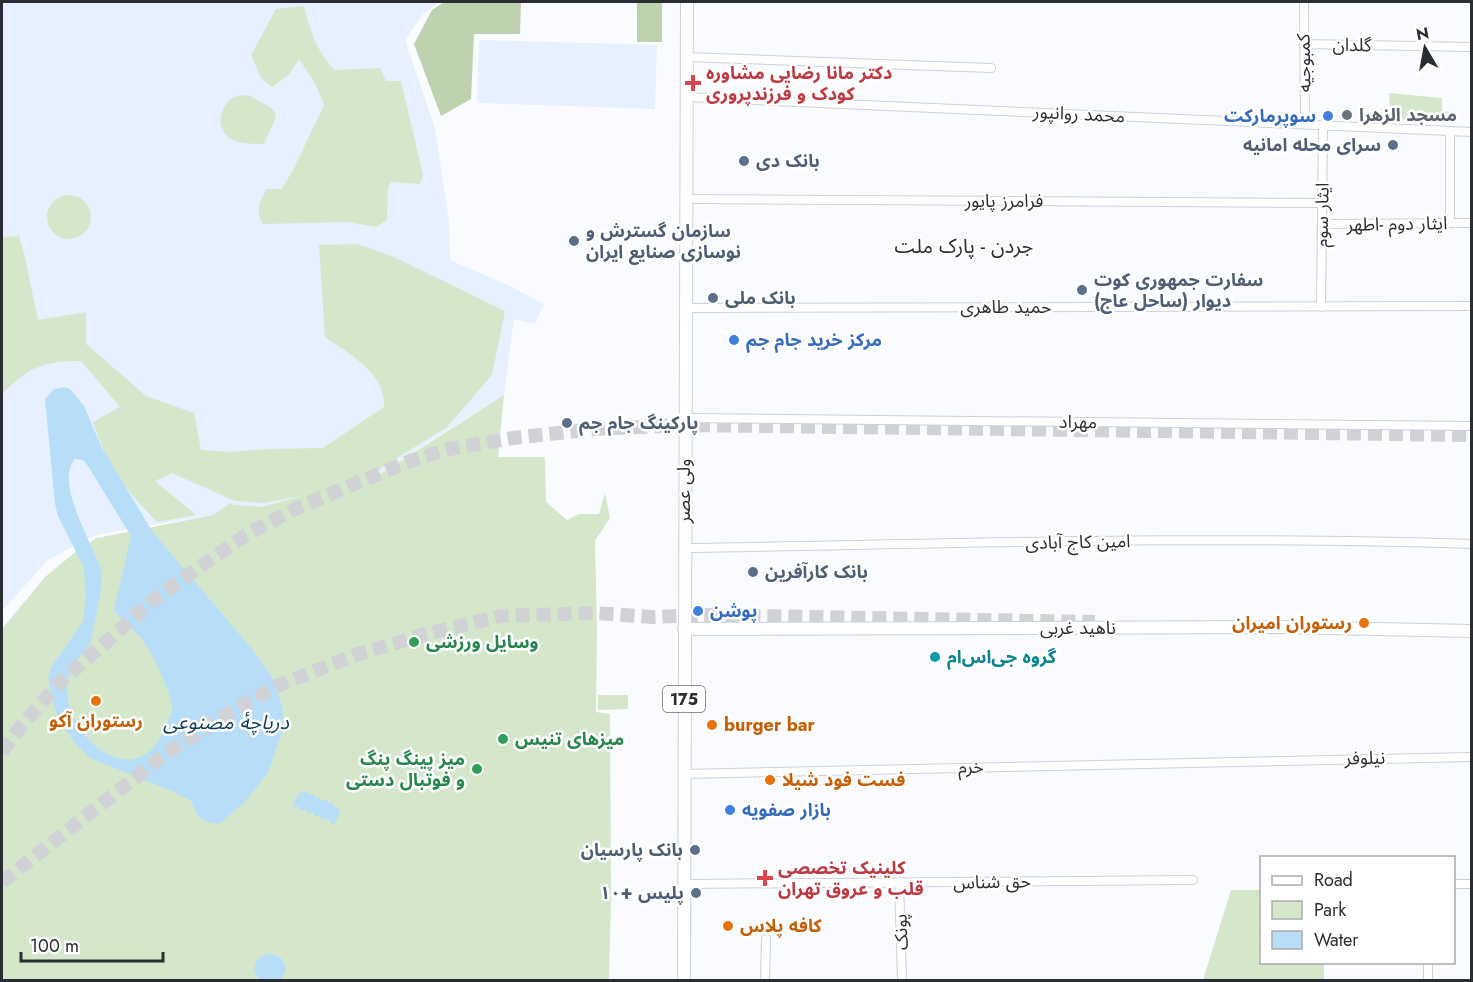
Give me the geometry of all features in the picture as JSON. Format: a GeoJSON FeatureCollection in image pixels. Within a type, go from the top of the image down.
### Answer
{"type":"FeatureCollection","features":[{"type":"Feature","properties":{"kind":"main road","name":"ولی عصر"},"geometry":{"type":"LineString","coordinates":[[684,981],[687,2]]}},
{"type":"Feature","properties":{"kind":"main road","name":"ناهید غربی"},"geometry":{"type":"LineString","coordinates":[[684,629],[1280,627],[1472,631]]}},
{"type":"Feature","properties":{"kind":"street","name":"کمبوجیه"},"geometry":{"type":"LineString","coordinates":[[1304,2],[1305,124]]}},
{"type":"Feature","properties":{"kind":"street","name":"گلدان"},"geometry":{"type":"LineString","coordinates":[[1304,44],[1472,47]]}},
{"type":"Feature","properties":{"kind":"street"},"geometry":{"type":"LineString","coordinates":[[686,57],[991,68]]}},
{"type":"Feature","properties":{"kind":"street","name":"محمد روانپور"},"geometry":{"type":"LineString","coordinates":[[686,97],[1472,132]]}},
{"type":"Feature","properties":{"kind":"street","name":"ایثار سوم"},"geometry":{"type":"LineString","coordinates":[[1321,307],[1323,124]]}},
{"type":"Feature","properties":{"kind":"street"},"geometry":{"type":"LineString","coordinates":[[1450,131],[1450,223]]}},
{"type":"Feature","properties":{"kind":"street","name":"فرامرز پایور"},"geometry":{"type":"LineString","coordinates":[[685,199],[1322,203]]}},
{"type":"Feature","properties":{"kind":"street","name":"ایثار دوم -اطهر"},"geometry":{"type":"LineString","coordinates":[[1322,224],[1472,223]]}},
{"type":"Feature","properties":{"kind":"street","name":"حمید طاهری"},"geometry":{"type":"LineString","coordinates":[[685,308],[1472,306]]}},
{"type":"Feature","properties":{"kind":"street","name":"مهراد"},"geometry":{"type":"LineString","coordinates":[[685,418],[1472,426]]}},
{"type":"Feature","properties":{"kind":"street","name":"امین کاج آبادی"},"geometry":{"type":"LineString","coordinates":[[684,548],[1135,541],[1472,544]]}},
{"type":"Feature","properties":{"kind":"street","name":"نیلوفر"},"geometry":{"type":"LineString","coordinates":[[1259,760],[1472,757]]}},
{"type":"Feature","properties":{"kind":"street","name":"خرم"},"geometry":{"type":"LineString","coordinates":[[684,774],[1259,760]]}},
{"type":"Feature","properties":{"kind":"street","name":"حق شناس"},"geometry":{"type":"LineString","coordinates":[[684,884],[1193,880]]}},
{"type":"Feature","properties":{"kind":"street","name":"پونک"},"geometry":{"type":"LineString","coordinates":[[899,883],[902,981]]}},
{"type":"Feature","properties":{"kind":"street"},"geometry":{"type":"LineString","coordinates":[[1455,884],[1472,884]]}},
{"type":"Feature","properties":{"kind":"street"},"geometry":{"type":"LineString","coordinates":[[765,981],[766,939]]}},
{"type":"Feature","properties":{"kind":"street"},"geometry":{"type":"LineString","coordinates":[[1428,964],[1428,981]]}},
{"type":"Feature","properties":{"kind":"shaded area"},"geometry":{"type":"Polygon","coordinates":[[[2,2],[439,2],[423,14],[405,40],[435,128],[449,222],[450,260],[508,285],[544,304],[535,324],[514,319],[504,395],[368,482],[261,507],[229,504],[213,515],[88,538],[48,560],[2,611],[2,2]]]}},
{"type":"Feature","properties":{"kind":"shaded area"},"geometry":{"type":"Polygon","coordinates":[[[479,40],[657,45],[655,109],[477,103],[479,40]]]}},
{"type":"Feature","properties":{"kind":"green space"},"geometry":{"type":"Polygon","coordinates":[[[444,2],[521,2],[520,34],[474,34],[471,99],[441,116],[414,44],[432,10],[444,2]]]}},
{"type":"Feature","properties":{"kind":"green space"},"geometry":{"type":"Polygon","coordinates":[[[637,2],[662,2],[662,42],[637,42],[637,2]]]}},
{"type":"Feature","properties":{"kind":"green space"},"geometry":{"type":"Polygon","coordinates":[[[304,6],[315,40],[334,70],[380,68],[386,81],[401,81],[423,175],[420,184],[391,182],[388,188],[387,220],[376,227],[347,222],[263,224],[259,215],[259,206],[264,193],[267,189],[282,189],[324,105],[315,83],[299,59],[289,75],[272,87],[261,78],[251,55],[276,9],[304,6]]]}},
{"type":"Feature","properties":{"kind":"green space"},"geometry":{"type":"Polygon","coordinates":[[[1389,93],[1442,98],[1442,111],[1454,112],[1456,123],[1391,119],[1389,93]]]}},
{"type":"Feature","properties":{"kind":"green space"},"geometry":{"type":"Polygon","coordinates":[[[248,95],[273,109],[276,117],[264,144],[236,141],[228,137],[221,127],[221,116],[225,105],[234,97],[248,95]]]}},
{"type":"Feature","properties":{"kind":"green space"},"geometry":{"type":"Polygon","coordinates":[[[69,195],[84,202],[91,217],[84,232],[69,239],[54,232],[47,217],[54,202],[69,195]]]}},
{"type":"Feature","properties":{"kind":"green space"},"geometry":{"type":"Polygon","coordinates":[[[19,236],[38,320],[86,312],[86,344],[146,396],[194,413],[201,450],[231,452],[323,448],[384,407],[383,395],[373,375],[355,358],[325,337],[319,245],[357,244],[394,257],[505,311],[492,375],[447,427],[381,468],[371,480],[504,395],[498,457],[545,457],[546,502],[567,520],[579,514],[599,514],[605,493],[610,518],[595,541],[596,712],[610,714],[609,980],[2,980],[2,629],[45,577],[79,549],[97,538],[213,515],[229,504],[261,507],[302,496],[263,503],[235,501],[172,473],[155,481],[196,515],[157,522],[135,499],[104,452],[93,422],[120,407],[81,361],[57,362],[37,367],[2,394],[2,237],[19,236]]]}},
{"type":"Feature","properties":{"kind":"green space"},"geometry":{"type":"Polygon","coordinates":[[[598,695],[628,695],[628,709],[598,710],[598,695]]]}},
{"type":"Feature","properties":{"kind":"green space"},"geometry":{"type":"Polygon","coordinates":[[[1231,890],[1260,890],[1260,964],[1324,964],[1324,980],[1203,980],[1231,890]]]}},
{"type":"Feature","properties":{"kind":"water","name":"دریاچهٔ مصنوعی"},"geometry":{"type":"Polygon","coordinates":[[[64,387],[70,389],[84,406],[101,446],[152,531],[256,654],[273,679],[282,706],[284,726],[268,773],[244,803],[219,824],[204,821],[197,815],[191,801],[174,792],[90,758],[74,742],[60,722],[53,704],[48,677],[52,666],[83,621],[86,598],[84,568],[58,516],[55,504],[45,399],[54,389],[64,387]],[[75,459],[70,470],[69,484],[72,499],[98,562],[102,578],[89,646],[75,663],[68,680],[70,708],[78,726],[90,741],[106,753],[122,759],[138,758],[153,748],[171,714],[171,700],[146,645],[114,610],[131,536],[83,460],[75,459]]]}},
{"type":"Feature","properties":{"kind":"water"},"geometry":{"type":"Polygon","coordinates":[[[307,791],[308,795],[313,794],[315,797],[320,797],[320,800],[333,803],[335,808],[340,808],[338,818],[333,825],[325,818],[322,820],[319,815],[316,817],[312,812],[309,814],[305,809],[302,811],[298,806],[295,808],[293,805],[299,793],[307,791]]]}},
{"type":"Feature","properties":{"kind":"water"},"geometry":{"type":"Polygon","coordinates":[[[268,954],[276,955],[283,960],[286,970],[280,980],[260,980],[254,972],[257,960],[268,954]]]}},
{"type":"Feature","properties":{"kind":"tunnel"},"geometry":{"type":"LineString","coordinates":[[2,752],[21,726],[57,685],[159,595],[246,535],[299,507],[410,461],[449,449],[513,438],[595,429],[686,425],[1472,435]]}},
{"type":"Feature","properties":{"kind":"tunnel"},"geometry":{"type":"LineString","coordinates":[[2,882],[159,759],[217,720],[277,686],[358,654],[426,634],[501,616],[594,613],[653,617],[703,615],[1095,622]]}},
{"type":"Feature","properties":{"kind":"place","name":"دکتر مانا رضایی مشاوره کودک و فرزندپروری"},"geometry":{"type":"Point","coordinates":[693,83]}},
{"type":"Feature","properties":{"kind":"place","name":"مسجد الزهرا"},"geometry":{"type":"Point","coordinates":[1347,115]}},
{"type":"Feature","properties":{"kind":"place","name":"سوپرمارکت"},"geometry":{"type":"Point","coordinates":[1328,116]}},
{"type":"Feature","properties":{"kind":"place","name":"سرای محله امانیه"},"geometry":{"type":"Point","coordinates":[1393,145]}},
{"type":"Feature","properties":{"kind":"place","name":"بانک دی"},"geometry":{"type":"Point","coordinates":[744,161]}},
{"type":"Feature","properties":{"kind":"place","name":"سازمان گسترش و نوسازی صنایع ایران"},"geometry":{"type":"Point","coordinates":[574,241]}},
{"type":"Feature","properties":{"kind":"place","name":"سفارت جمهوری کوت دیوار (ساحل عاج)"},"geometry":{"type":"Point","coordinates":[1082,290]}},
{"type":"Feature","properties":{"kind":"place","name":"بانک ملی"},"geometry":{"type":"Point","coordinates":[713,298]}},
{"type":"Feature","properties":{"kind":"place","name":"مرکز خرید جام جم"},"geometry":{"type":"Point","coordinates":[734,340]}},
{"type":"Feature","properties":{"kind":"place","name":"پارکینگ جام جم"},"geometry":{"type":"Point","coordinates":[567,423]}},
{"type":"Feature","properties":{"kind":"place","name":"بانک کارآفرین"},"geometry":{"type":"Point","coordinates":[753,572]}},
{"type":"Feature","properties":{"kind":"place","name":"پوشن"},"geometry":{"type":"Point","coordinates":[698,611]}},
{"type":"Feature","properties":{"kind":"place","name":"رستوران امیران"},"geometry":{"type":"Point","coordinates":[1364,623]}},
{"type":"Feature","properties":{"kind":"place","name":"وسایل ورزشی"},"geometry":{"type":"Point","coordinates":[414,642]}},
{"type":"Feature","properties":{"kind":"place","name":"گروه جی‌اس‌ام"},"geometry":{"type":"Point","coordinates":[935,657]}},
{"type":"Feature","properties":{"kind":"place","name":"رستوران آکو"},"geometry":{"type":"Point","coordinates":[96,701]}},
{"type":"Feature","properties":{"kind":"place","name":"burger bar"},"geometry":{"type":"Point","coordinates":[712,725]}},
{"type":"Feature","properties":{"kind":"place","name":"میزهای تنیس"},"geometry":{"type":"Point","coordinates":[503,739]}},
{"type":"Feature","properties":{"kind":"place","name":"میز پینگ پنگ و فوتبال دستی"},"geometry":{"type":"Point","coordinates":[477,769]}},
{"type":"Feature","properties":{"kind":"place","name":"فست فود شیلا"},"geometry":{"type":"Point","coordinates":[770,780]}},
{"type":"Feature","properties":{"kind":"place","name":"بازار صفویه"},"geometry":{"type":"Point","coordinates":[730,810]}},
{"type":"Feature","properties":{"kind":"place","name":"بانک پارسیان"},"geometry":{"type":"Point","coordinates":[695,850]}},
{"type":"Feature","properties":{"kind":"place","name":"کلینیک تخصصی قلب و عروق تهران"},"geometry":{"type":"Point","coordinates":[765,878]}},
{"type":"Feature","properties":{"kind":"place","name":"پلیس +۱۰"},"geometry":{"type":"Point","coordinates":[696,893]}},
{"type":"Feature","properties":{"kind":"place","name":"کافه پلاس"},"geometry":{"type":"Point","coordinates":[728,926]}},
{"type":"Feature","properties":{"kind":"district","name":"جردن - پارک ملت"},"geometry":{"type":"Point","coordinates":[964,246]}}]}
